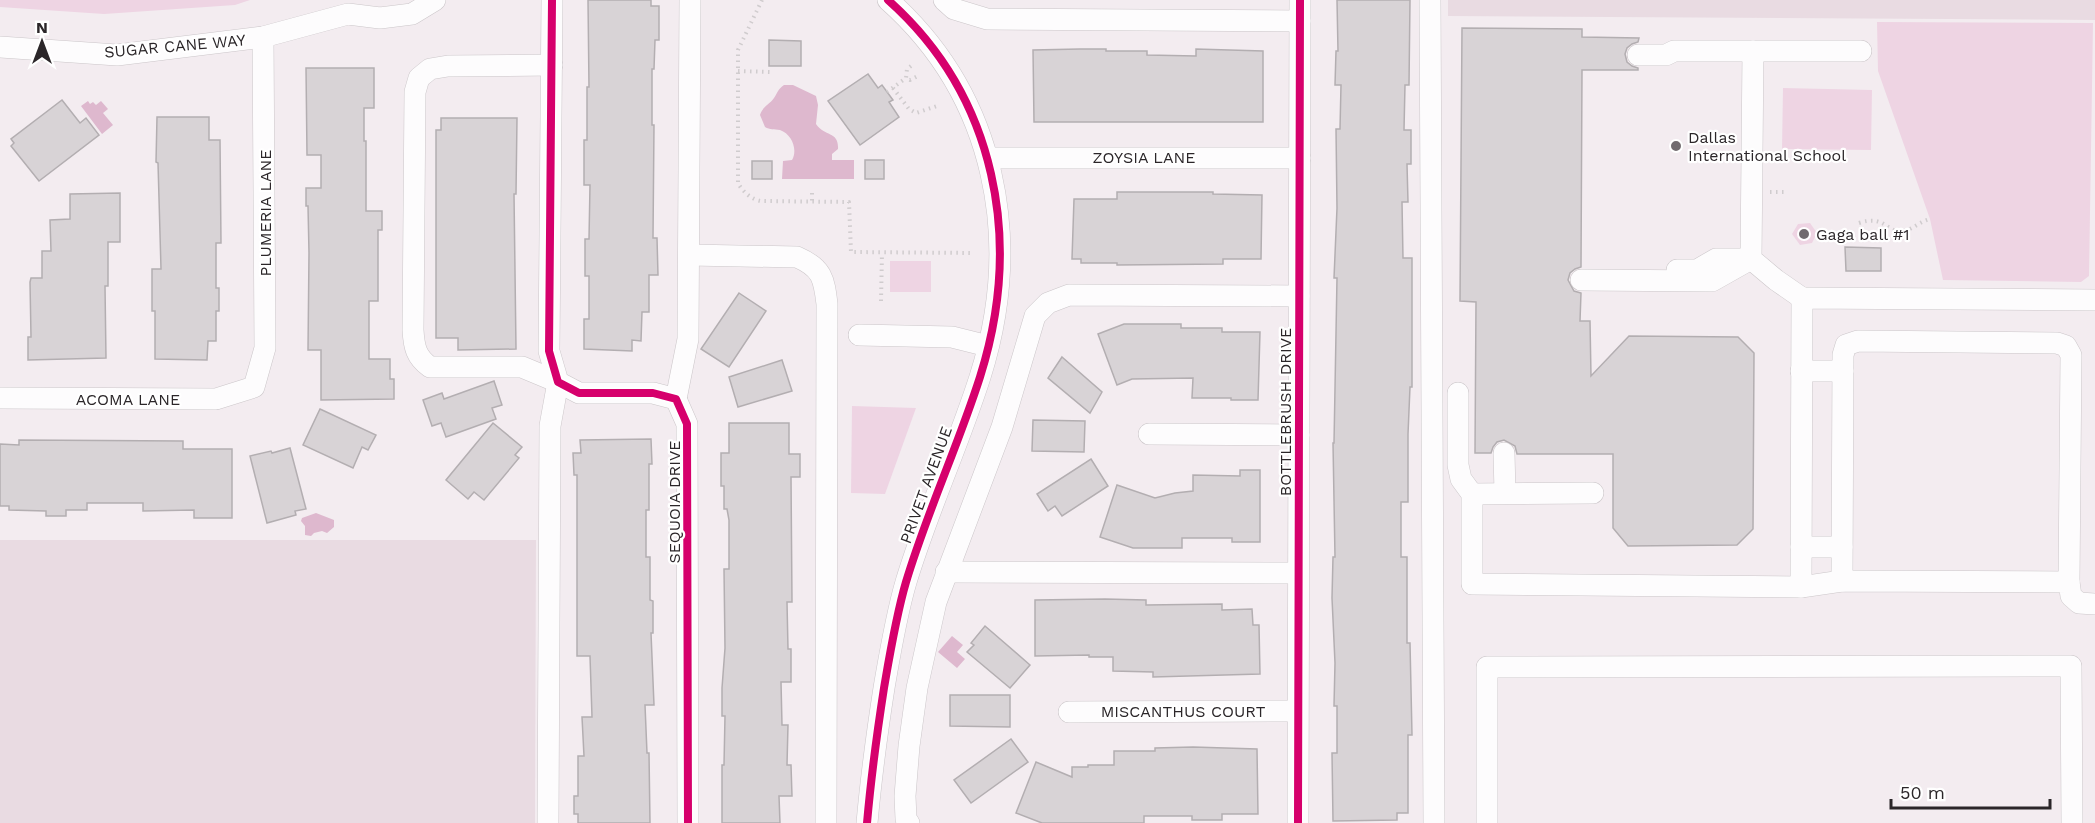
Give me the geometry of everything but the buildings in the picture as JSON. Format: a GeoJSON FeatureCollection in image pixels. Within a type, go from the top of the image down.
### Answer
{"type":"FeatureCollection","features":[{"type":"Feature","properties":{"kind":"street","name":"SUGAR CANE WAY"},"geometry":{"type":"LineString","coordinates":[[0,47],[117,55],[263,37],[353,7],[380,18],[412,14],[435,0]]}},
{"type":"Feature","properties":{"kind":"street"},"geometry":{"type":"LineString","coordinates":[[548,823],[550,426],[558,382],[549,351],[552,0]]}},
{"type":"Feature","properties":{"kind":"street"},"geometry":{"type":"LineString","coordinates":[[552,65],[448,66],[430,69],[419,78],[415,92],[414,347],[419,359],[430,367],[522,367],[579,393],[653,393],[676,399],[688,339],[690,0]]}},
{"type":"Feature","properties":{"kind":"street"},"geometry":{"type":"LineString","coordinates":[[888,0],[929,41],[940,58],[968,107],[988,158]]}},
{"type":"Feature","properties":{"kind":"street"},"geometry":{"type":"LineString","coordinates":[[944,0],[954,9],[987,19],[1300,10]]}},
{"type":"Feature","properties":{"kind":"street"},"geometry":{"type":"LineString","coordinates":[[1430,0],[1434,823]]}},
{"type":"Feature","properties":{"kind":"street","name":"BOTTLEBRUSH DRIVE"},"geometry":{"type":"LineString","coordinates":[[1298,823],[1300,10]]}},
{"type":"Feature","properties":{"kind":"street","name":"PLUMERIA LANE"},"geometry":{"type":"LineString","coordinates":[[254,387],[265,348],[263,37]]}},
{"type":"Feature","properties":{"kind":"street"},"geometry":{"type":"LineString","coordinates":[[1638,55],[1666,55],[1674,51],[1861,51]]}},
{"type":"Feature","properties":{"kind":"street"},"geometry":{"type":"LineString","coordinates":[[1751,259],[1753,51]]}},
{"type":"Feature","properties":{"kind":"street","name":"ZOYSIA LANE"},"geometry":{"type":"LineString","coordinates":[[988,158],[1300,158]]}},
{"type":"Feature","properties":{"kind":"street","name":"PRIVET AVENUE"},"geometry":{"type":"LineString","coordinates":[[867,823],[878,727],[905,585],[980,377],[988,346],[996,298],[999,258],[996,194],[988,158]]}},
{"type":"Feature","properties":{"kind":"street"},"geometry":{"type":"LineString","coordinates":[[690,255],[797,256],[809,262],[821,273],[825,286],[827,304],[826,823]]}},
{"type":"Feature","properties":{"kind":"street"},"geometry":{"type":"LineString","coordinates":[[1581,274],[1712,280],[1751,259]]}},
{"type":"Feature","properties":{"kind":"street"},"geometry":{"type":"LineString","coordinates":[[1751,259],[1802,298],[2095,300]]}},
{"type":"Feature","properties":{"kind":"street"},"geometry":{"type":"LineString","coordinates":[[909,823],[906,819],[905,796],[909,746],[917,688],[936,602],[1002,427],[1035,316],[1048,303],[1069,295],[1299,296]]}},
{"type":"Feature","properties":{"kind":"street"},"geometry":{"type":"LineString","coordinates":[[1801,587],[1802,298]]}},
{"type":"Feature","properties":{"kind":"street"},"geometry":{"type":"LineString","coordinates":[[859,335],[952,338],[988,346]]}},
{"type":"Feature","properties":{"kind":"street"},"geometry":{"type":"LineString","coordinates":[[1842,581],[1843,355],[1846,345],[1858,341],[2057,343],[2066,346],[2071,355],[2069,582],[2071,596],[2079,603],[2095,604]]}},
{"type":"Feature","properties":{"kind":"street"},"geometry":{"type":"LineString","coordinates":[[1801,371],[1843,371]]}},
{"type":"Feature","properties":{"kind":"street","name":"ACOMA LANE"},"geometry":{"type":"LineString","coordinates":[[0,398],[216,399],[254,387]]}},
{"type":"Feature","properties":{"kind":"street"},"geometry":{"type":"LineString","coordinates":[[1458,393],[1458,465],[1461,479],[1472,494],[1472,584],[1801,587],[1842,581],[2069,582]]}},
{"type":"Feature","properties":{"kind":"street","name":"SEQUOIA DRIVE"},"geometry":{"type":"LineString","coordinates":[[676,399],[687,424],[688,823]]}},
{"type":"Feature","properties":{"kind":"street"},"geometry":{"type":"LineString","coordinates":[[1149,434],[1299,435]]}},
{"type":"Feature","properties":{"kind":"street"},"geometry":{"type":"LineString","coordinates":[[1504,453],[1505,493]]}},
{"type":"Feature","properties":{"kind":"street"},"geometry":{"type":"LineString","coordinates":[[1472,494],[1593,493]]}},
{"type":"Feature","properties":{"kind":"street"},"geometry":{"type":"LineString","coordinates":[[1801,547],[1842,547]]}},
{"type":"Feature","properties":{"kind":"street"},"geometry":{"type":"LineString","coordinates":[[946,572],[1298,573]]}},
{"type":"Feature","properties":{"kind":"street"},"geometry":{"type":"LineString","coordinates":[[1487,823],[1487,667],[1999,666],[2071,666],[2072,823]]}},
{"type":"Feature","properties":{"kind":"street","name":"MISCANTHUS COURT"},"geometry":{"type":"LineString","coordinates":[[1069,712],[1297,711]]}},
{"type":"Feature","properties":{"kind":"path"},"geometry":{"type":"LineString","coordinates":[[762,0],[738,50],[738,183],[741,188],[761,201],[849,202],[851,252],[974,253]]}},
{"type":"Feature","properties":{"kind":"path"},"geometry":{"type":"LineString","coordinates":[[887,92],[906,78],[907,69],[911,66]]}},
{"type":"Feature","properties":{"kind":"path"},"geometry":{"type":"LineString","coordinates":[[738,71],[770,72]]}},
{"type":"Feature","properties":{"kind":"path"},"geometry":{"type":"LineString","coordinates":[[906,78],[910,80],[918,75]]}},
{"type":"Feature","properties":{"kind":"path"},"geometry":{"type":"LineString","coordinates":[[893,88],[909,109],[916,113],[937,106]]}},
{"type":"Feature","properties":{"kind":"path"},"geometry":{"type":"LineString","coordinates":[[812,193],[812,201]]}},
{"type":"Feature","properties":{"kind":"path"},"geometry":{"type":"LineString","coordinates":[[1859,223],[1870,219],[1878,220],[1894,230],[1904,231],[1930,219]]}},
{"type":"Feature","properties":{"kind":"path"},"geometry":{"type":"LineString","coordinates":[[881,301],[882,253]]}},
{"type":"Feature","properties":{"kind":"shaded area"},"geometry":{"type":"Polygon","coordinates":[[[0,0],[250,0],[235,5],[104,14],[0,7],[0,0]]]}},
{"type":"Feature","properties":{"kind":"shaded area"},"geometry":{"type":"Polygon","coordinates":[[[1448,0],[2095,0],[2095,20],[1448,16],[1448,0]]]}},
{"type":"Feature","properties":{"kind":"shaded area"},"geometry":{"type":"Polygon","coordinates":[[[1877,22],[2093,23],[2089,276],[2081,282],[1943,280],[1930,219],[1878,71],[1877,22]]]}},
{"type":"Feature","properties":{"kind":"shaded area"},"geometry":{"type":"Polygon","coordinates":[[[784,85],[793,85],[816,96],[818,105],[816,124],[834,137],[838,143],[838,149],[832,154],[832,160],[854,160],[854,179],[782,179],[783,161],[792,160],[794,156],[793,143],[784,132],[765,127],[760,115],[784,85]]]}},
{"type":"Feature","properties":{"kind":"shaded area"},"geometry":{"type":"Polygon","coordinates":[[[1783,88],[1872,90],[1871,150],[1782,149],[1783,88]]]}},
{"type":"Feature","properties":{"kind":"shaded area"},"geometry":{"type":"Polygon","coordinates":[[[88,101],[96,105],[101,101],[108,109],[103,113],[113,125],[102,134],[81,106],[88,101]]]}},
{"type":"Feature","properties":{"kind":"shaded area","name":"Gaga ball #1"},"geometry":{"type":"Polygon","coordinates":[[[1810,223],[1817,233],[1812,243],[1800,245],[1792,234],[1798,224],[1810,223]]]}},
{"type":"Feature","properties":{"kind":"shaded area"},"geometry":{"type":"Polygon","coordinates":[[[890,261],[931,261],[931,292],[890,292],[890,261]]]}},
{"type":"Feature","properties":{"kind":"shaded area"},"geometry":{"type":"Polygon","coordinates":[[[852,406],[916,408],[885,494],[851,493],[852,406]]]}},
{"type":"Feature","properties":{"kind":"shaded area"},"geometry":{"type":"Polygon","coordinates":[[[316,513],[334,520],[334,527],[327,533],[322,531],[311,536],[305,535],[302,518],[316,513]]]}},
{"type":"Feature","properties":{"kind":"shaded area"},"geometry":{"type":"Polygon","coordinates":[[[0,540],[536,540],[535,823],[0,823],[0,540]]]}},
{"type":"Feature","properties":{"kind":"shaded area"},"geometry":{"type":"Polygon","coordinates":[[[952,636],[963,645],[957,652],[965,659],[957,668],[938,652],[952,636]]]}},
{"type":"Feature","properties":{"kind":"cycle path"},"geometry":{"type":"LineString","coordinates":[[552,0],[549,351],[558,382],[579,393],[653,393],[676,399],[687,424],[688,823]]}},
{"type":"Feature","properties":{"kind":"cycle path"},"geometry":{"type":"LineString","coordinates":[[867,823],[881,705],[899,608],[914,556],[980,377],[993,326],[999,274],[999,224],[991,174],[976,126],[954,81],[925,38],[888,0]]}},
{"type":"Feature","properties":{"kind":"cycle path"},"geometry":{"type":"LineString","coordinates":[[1298,823],[1300,0]]}},
{"type":"Feature","properties":{"kind":"place","name":"Dallas International School"},"geometry":{"type":"Point","coordinates":[1676,146]}},
{"type":"Feature","properties":{"kind":"place","name":"Gaga ball #1"},"geometry":{"type":"Point","coordinates":[1804,234]}}]}
